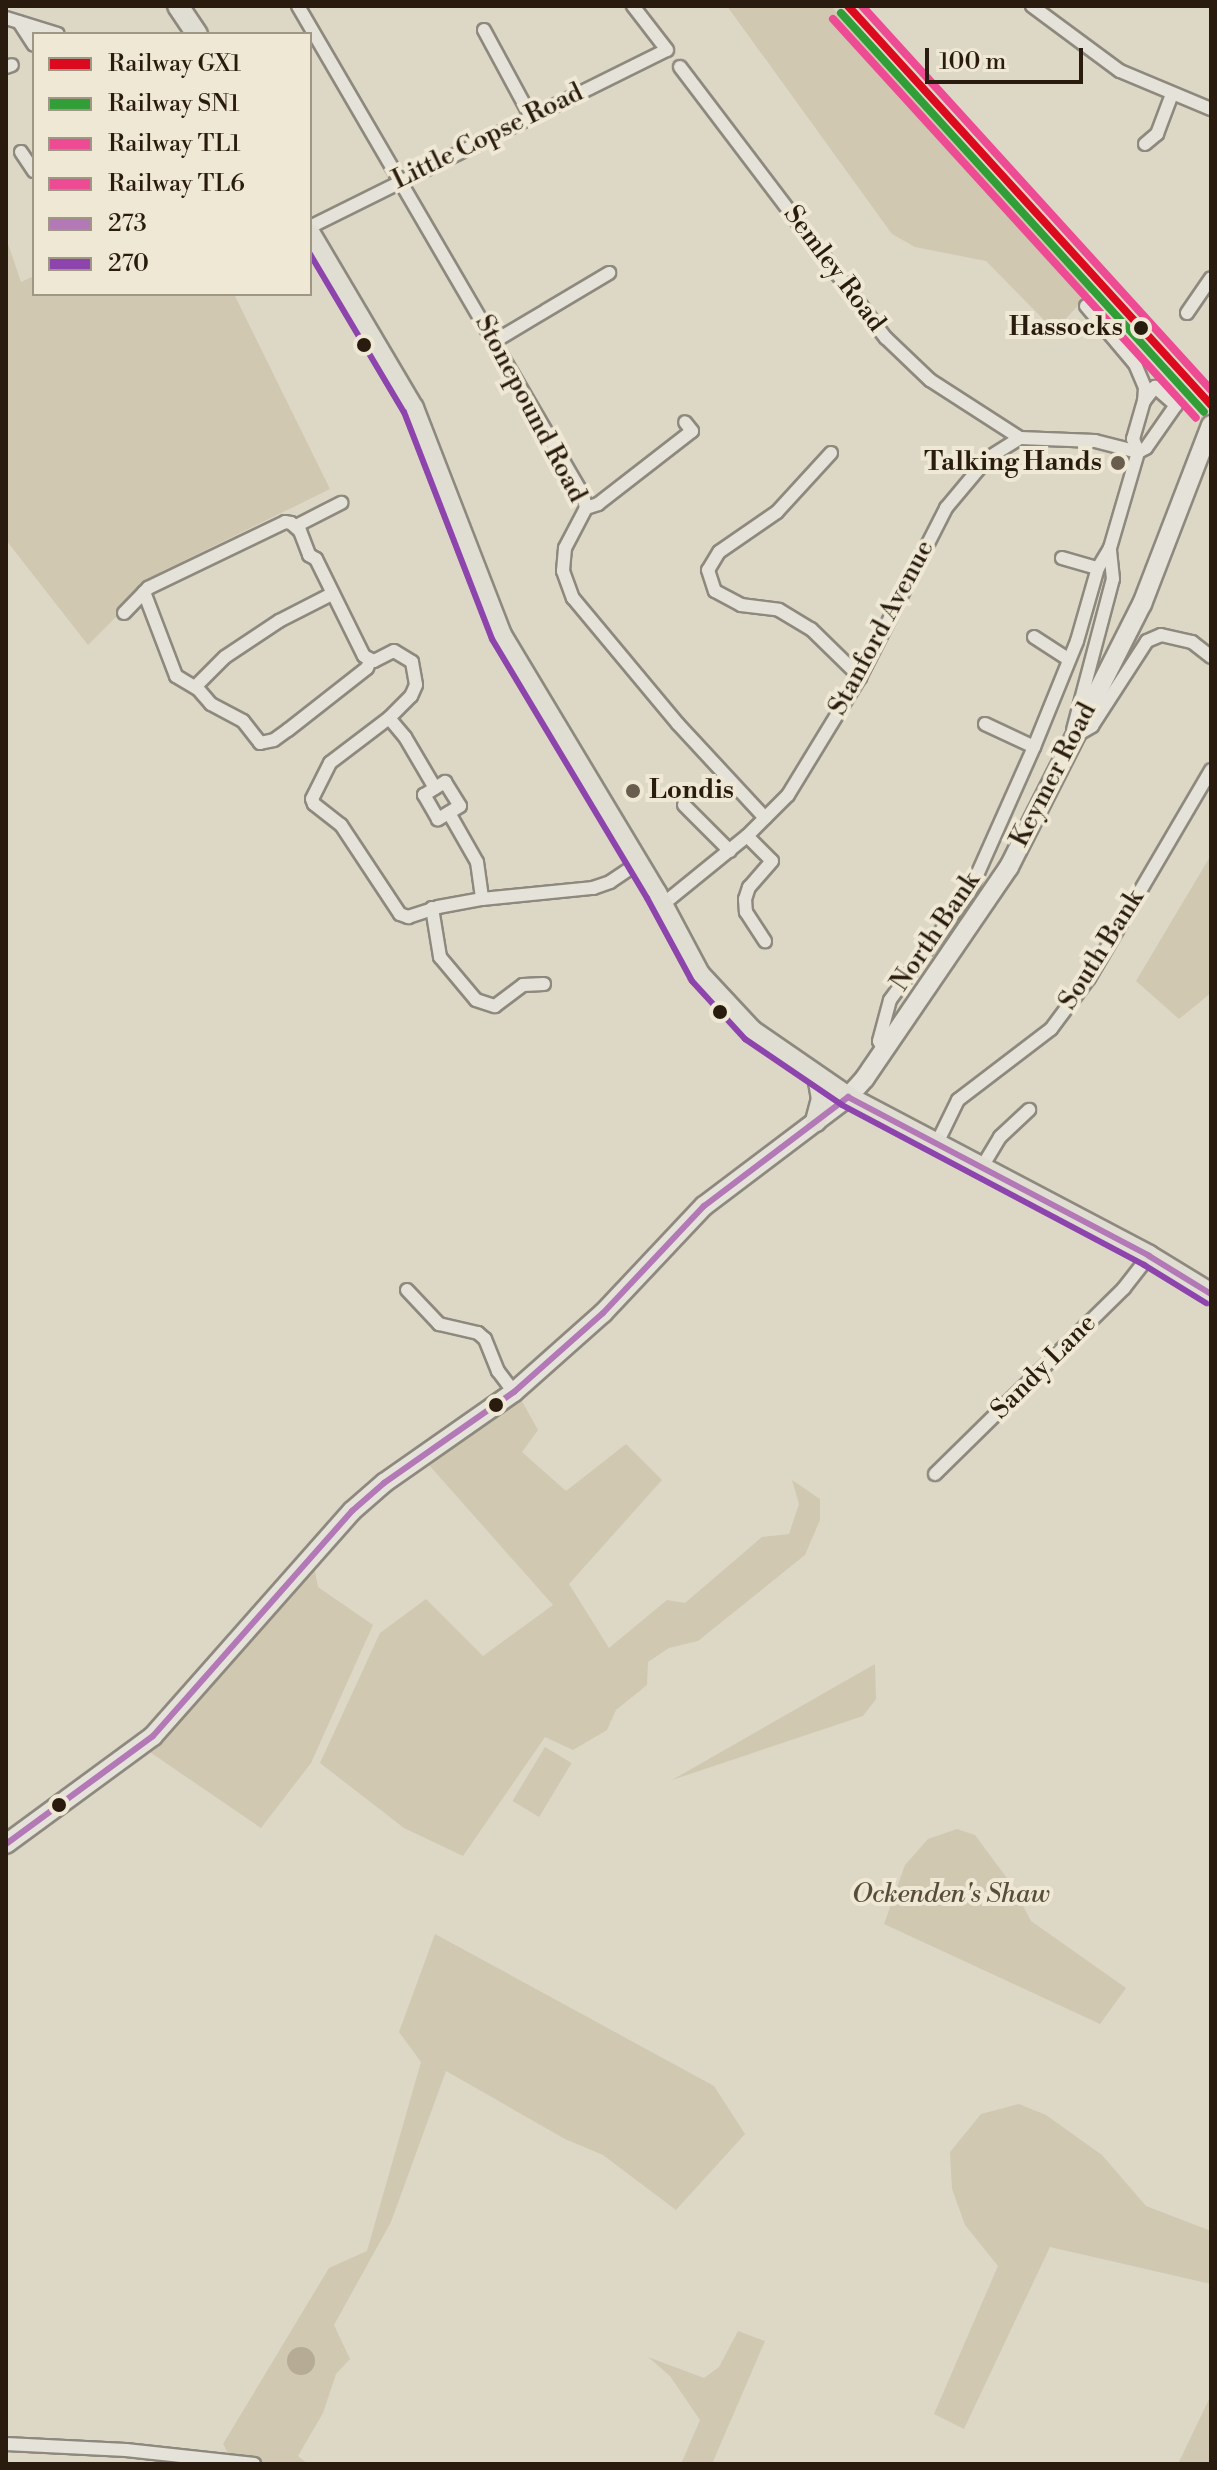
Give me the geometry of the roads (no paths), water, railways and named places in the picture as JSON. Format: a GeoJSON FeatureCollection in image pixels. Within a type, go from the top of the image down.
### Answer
{"type":"FeatureCollection","features":[{"type":"Feature","properties":{"kind":"main road"},"geometry":{"type":"LineString","coordinates":[[178,6],[196,32]]}},
{"type":"Feature","properties":{"kind":"main road"},"geometry":{"type":"LineString","coordinates":[[312,237],[413,408],[501,635],[662,905],[699,974],[752,1031],[848,1097],[1149,1256],[1211,1294]]}},
{"type":"Feature","properties":{"kind":"main road","name":"Keymer Road"},"geometry":{"type":"LineString","coordinates":[[6,1844],[141,1746],[189,1698],[352,1511],[421,1456],[514,1392],[603,1313],[704,1206],[848,1097],[884,1050],[1009,867],[1072,737],[1142,604],[1211,425]]}},
{"type":"Feature","properties":{"kind":"main road"},"geometry":{"type":"LineString","coordinates":[[816,1121],[822,1099],[818,1077]]}},
{"type":"Feature","properties":{"kind":"street","name":"Little Copse Road"},"geometry":{"type":"LineString","coordinates":[[312,226],[530,115],[667,50],[633,6]]}},
{"type":"Feature","properties":{"kind":"street"},"geometry":{"type":"LineString","coordinates":[[1032,6],[1120,71],[1211,109]]}},
{"type":"Feature","properties":{"kind":"street","name":"Stonepound Road"},"geometry":{"type":"LineString","coordinates":[[299,7],[583,495],[586,508],[565,548],[563,571],[573,598],[678,724],[765,818]]}},
{"type":"Feature","properties":{"kind":"street"},"geometry":{"type":"LineString","coordinates":[[12,20],[51,32]]}},
{"type":"Feature","properties":{"kind":"street"},"geometry":{"type":"LineString","coordinates":[[12,20],[32,43]]}},
{"type":"Feature","properties":{"kind":"street"},"geometry":{"type":"LineString","coordinates":[[484,30],[530,115]]}},
{"type":"Feature","properties":{"kind":"street","name":"Semley Road"},"geometry":{"type":"LineString","coordinates":[[680,67],[886,338],[930,380],[1020,438]]}},
{"type":"Feature","properties":{"kind":"street"},"geometry":{"type":"LineString","coordinates":[[1145,144],[1157,134],[1172,94]]}},
{"type":"Feature","properties":{"kind":"street"},"geometry":{"type":"LineString","coordinates":[[21,152],[32,168]]}},
{"type":"Feature","properties":{"kind":"street"},"geometry":{"type":"LineString","coordinates":[[495,341],[609,273]]}},
{"type":"Feature","properties":{"kind":"street"},"geometry":{"type":"LineString","coordinates":[[1187,313],[1211,278]]}},
{"type":"Feature","properties":{"kind":"street"},"geometry":{"type":"LineString","coordinates":[[1072,737],[1076,708],[1113,579],[1110,548],[1138,452],[1133,439],[1145,388],[1135,364],[1086,306]]}},
{"type":"Feature","properties":{"kind":"street"},"geometry":{"type":"LineString","coordinates":[[1020,438],[1095,441],[1138,452],[1146,448],[1176,405],[1155,387],[1144,401]]}},
{"type":"Feature","properties":{"kind":"street"},"geometry":{"type":"LineString","coordinates":[[586,508],[598,504],[692,431],[685,422]]}},
{"type":"Feature","properties":{"kind":"street","name":"Stanford Avenue"},"geometry":{"type":"LineString","coordinates":[[662,905],[730,851],[788,795],[860,677],[946,508],[988,458],[1020,438]]}},
{"type":"Feature","properties":{"kind":"street"},"geometry":{"type":"LineString","coordinates":[[831,453],[777,512],[719,552],[708,570],[715,591],[741,605],[779,610],[811,629],[860,677]]}},
{"type":"Feature","properties":{"kind":"street"},"geometry":{"type":"LineString","coordinates":[[296,526],[341,503]]}},
{"type":"Feature","properties":{"kind":"street"},"geometry":{"type":"LineString","coordinates":[[124,613],[144,592],[285,522],[296,526],[354,639],[370,661]]}},
{"type":"Feature","properties":{"kind":"street","name":"North Bank"},"geometry":{"type":"LineString","coordinates":[[884,1050],[879,1041],[890,1000],[969,893],[1034,747],[1098,568],[1110,548]]}},
{"type":"Feature","properties":{"kind":"street"},"geometry":{"type":"LineString","coordinates":[[1062,558],[1098,568]]}},
{"type":"Feature","properties":{"kind":"street"},"geometry":{"type":"LineString","coordinates":[[144,592],[176,676],[195,687],[211,704],[243,721],[256,738],[265,743],[288,730],[367,668],[370,661],[394,651],[406,655],[416,672],[411,696],[389,718],[330,763],[312,799],[341,825],[393,909],[408,917],[432,908],[482,899],[593,888],[610,882],[637,864]]}},
{"type":"Feature","properties":{"kind":"street"},"geometry":{"type":"LineString","coordinates":[[195,687],[225,657],[279,621],[332,594]]}},
{"type":"Feature","properties":{"kind":"street"},"geometry":{"type":"LineString","coordinates":[[1072,737],[1092,726],[1147,641],[1161,635],[1192,642],[1211,657]]}},
{"type":"Feature","properties":{"kind":"street"},"geometry":{"type":"LineString","coordinates":[[1034,637],[1068,659]]}},
{"type":"Feature","properties":{"kind":"street"},"geometry":{"type":"LineString","coordinates":[[389,718],[405,737],[435,788]]}},
{"type":"Feature","properties":{"kind":"street"},"geometry":{"type":"LineString","coordinates":[[985,724],[1034,747]]}},
{"type":"Feature","properties":{"kind":"street","name":"South Bank"},"geometry":{"type":"LineString","coordinates":[[937,1143],[958,1100],[1051,1029],[1089,978],[1211,770]]}},
{"type":"Feature","properties":{"kind":"street"},"geometry":{"type":"LineString","coordinates":[[445,782],[460,806],[449,813],[438,819],[424,795],[445,782]]}},
{"type":"Feature","properties":{"kind":"street"},"geometry":{"type":"LineString","coordinates":[[684,805],[730,851]]}},
{"type":"Feature","properties":{"kind":"street"},"geometry":{"type":"LineString","coordinates":[[449,813],[477,862],[482,899]]}},
{"type":"Feature","properties":{"kind":"street"},"geometry":{"type":"LineString","coordinates":[[747,836],[772,861],[749,887],[745,899],[746,912],[765,941]]}},
{"type":"Feature","properties":{"kind":"street"},"geometry":{"type":"LineString","coordinates":[[432,908],[440,957],[476,1000],[495,1006],[523,985],[544,984]]}},
{"type":"Feature","properties":{"kind":"street"},"geometry":{"type":"LineString","coordinates":[[982,1167],[1000,1137],[1029,1110]]}},
{"type":"Feature","properties":{"kind":"street","name":"Sandy Lane"},"geometry":{"type":"LineString","coordinates":[[935,1474],[1124,1288],[1149,1256]]}},
{"type":"Feature","properties":{"kind":"street"},"geometry":{"type":"LineString","coordinates":[[407,1290],[439,1324],[478,1333],[485,1339],[498,1371],[514,1392]]}},
{"type":"Feature","properties":{"kind":"street"},"geometry":{"type":"LineString","coordinates":[[6,2444],[126,2450],[254,2464]]}},
{"type":"Feature","properties":{"kind":"rail line","name":"GX1"},"geometry":{"type":"LineString","coordinates":[[848,6],[1211,405]]}},
{"type":"Feature","properties":{"kind":"rail line","name":"TL1"},"geometry":{"type":"LineString","coordinates":[[862,6],[1211,390]]}},
{"type":"Feature","properties":{"kind":"rail line","name":"SN1"},"geometry":{"type":"LineString","coordinates":[[841,13],[1204,412]]}},
{"type":"Feature","properties":{"kind":"rail line","name":"TL6"},"geometry":{"type":"LineString","coordinates":[[833,19],[1196,418]]}},
{"type":"Feature","properties":{"kind":"place","name":"Hassocks"},"geometry":{"type":"Point","coordinates":[1141,328]}},
{"type":"Feature","properties":{"kind":"place","name":"Talking Hands"},"geometry":{"type":"Point","coordinates":[1118,463]}},
{"type":"Feature","properties":{"kind":"place","name":"Londis"},"geometry":{"type":"Point","coordinates":[633,791]}},
{"type":"Feature","properties":{"kind":"park label","name":"Ockenden's Shaw"},"geometry":{"type":"Point","coordinates":[951,1895]}}]}
